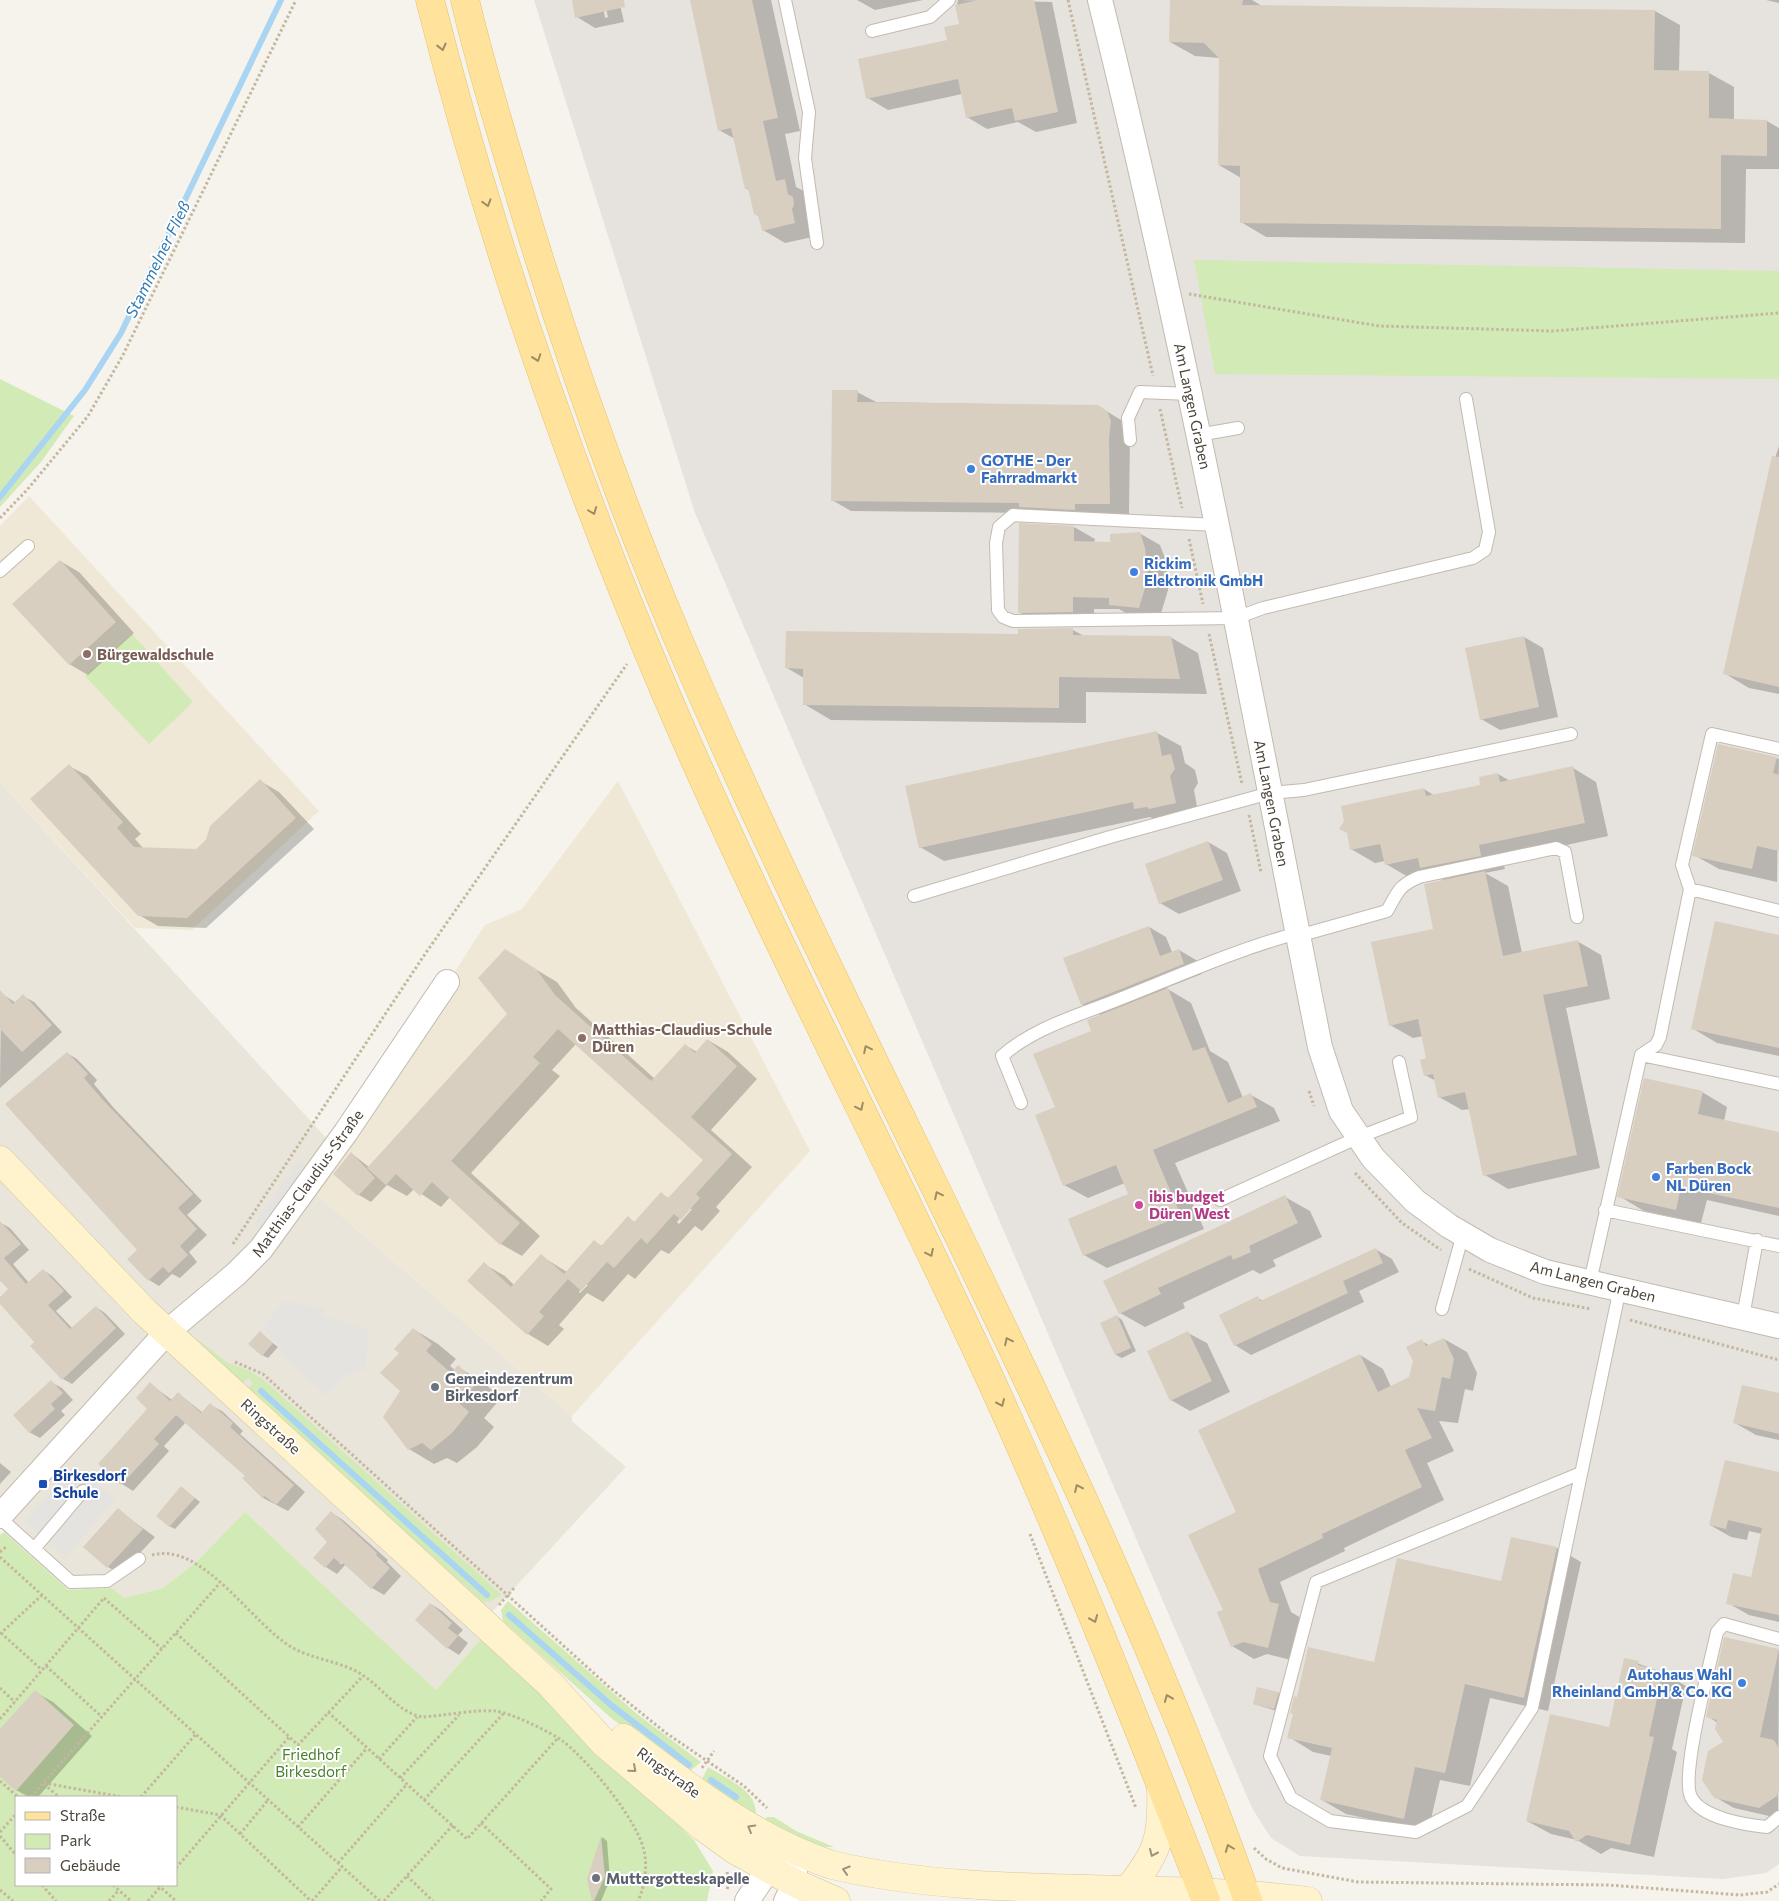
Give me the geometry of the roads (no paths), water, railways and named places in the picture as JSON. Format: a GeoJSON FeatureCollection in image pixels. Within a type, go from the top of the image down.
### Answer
{"type":"FeatureCollection","features":[{"type":"Feature","properties":{"kind":"main road"},"geometry":{"type":"LineString","coordinates":[[430,0],[502,254],[555,413],[622,587],[667,697],[715,803],[1001,1404],[1076,1574],[1204,1897]]}},
{"type":"Feature","properties":{"kind":"main road"},"geometry":{"type":"LineString","coordinates":[[465,0],[478,56],[532,238],[588,408],[697,684],[820,950],[1099,1532],[1229,1848],[1246,1898]]}},
{"type":"Feature","properties":{"kind":"main road","name":"Ringstraße"},"geometry":{"type":"LineString","coordinates":[[0,1160],[72,1238],[167,1332],[550,1684],[604,1744],[670,1800],[735,1850],[769,1868],[791,1892],[836,1901]]}},
{"type":"Feature","properties":{"kind":"main road","name":"Ringstraße"},"geometry":{"type":"LineString","coordinates":[[550,1684],[689,1788],[752,1829],[831,1865],[866,1876],[933,1888],[1043,1895],[1125,1894],[1308,1901]]}},
{"type":"Feature","properties":{"kind":"main road"},"geometry":{"type":"LineString","coordinates":[[1125,1894],[1150,1860],[1157,1843],[1162,1822],[1161,1788]]}},
{"type":"Feature","properties":{"kind":"street","name":"Am Langen Graben"},"geometry":{"type":"LineString","coordinates":[[1100,0],[1169,290],[1236,618],[1320,1047],[1341,1111],[1373,1158],[1415,1201],[1490,1250],[1545,1272],[1779,1326]]}},
{"type":"Feature","properties":{"kind":"street","name":"Matthias-Claudius-Straße"},"geometry":{"type":"LineString","coordinates":[[0,1517],[167,1332],[236,1274],[261,1249],[346,1132],[446,982]]}},
{"type":"Feature","properties":{"kind":"street"},"geometry":{"type":"LineString","coordinates":[[747,1901],[769,1868],[795,1850]]}},
{"type":"Feature","properties":{"kind":"street"},"geometry":{"type":"LineString","coordinates":[[791,1892],[795,1850]]}},
{"type":"Feature","properties":{"kind":"lane"},"geometry":{"type":"LineString","coordinates":[[785,0],[809,112],[805,158],[817,243]]}},
{"type":"Feature","properties":{"kind":"lane"},"geometry":{"type":"LineString","coordinates":[[872,30],[930,16],[949,0]]}},
{"type":"Feature","properties":{"kind":"lane"},"geometry":{"type":"LineString","coordinates":[[1130,440],[1128,418],[1140,392],[1190,394]]}},
{"type":"Feature","properties":{"kind":"lane"},"geometry":{"type":"LineString","coordinates":[[1217,525],[1013,515],[999,527],[996,544],[998,610],[1003,617],[1013,621],[1236,618],[1263,608],[1473,558],[1485,550],[1489,532],[1466,399]]}},
{"type":"Feature","properties":{"kind":"lane"},"geometry":{"type":"LineString","coordinates":[[1198,435],[1238,428]]}},
{"type":"Feature","properties":{"kind":"lane"},"geometry":{"type":"LineString","coordinates":[[0,571],[28,546]]}},
{"type":"Feature","properties":{"kind":"lane"},"geometry":{"type":"LineString","coordinates":[[914,896],[1110,837],[1270,793],[1304,790],[1571,734]]}},
{"type":"Feature","properties":{"kind":"lane"},"geometry":{"type":"LineString","coordinates":[[1590,1282],[1641,1055],[1656,1045],[1660,1037],[1690,889],[1682,865],[1712,734],[1779,749]]}},
{"type":"Feature","properties":{"kind":"lane"},"geometry":{"type":"LineString","coordinates":[[1020,1103],[1002,1056],[1012,1046],[1045,1029],[1276,938],[1387,911],[1404,883],[1419,877],[1556,848],[1565,852],[1577,917]]}},
{"type":"Feature","properties":{"kind":"lane"},"geometry":{"type":"LineString","coordinates":[[1690,889],[1779,911]]}},
{"type":"Feature","properties":{"kind":"lane"},"geometry":{"type":"LineString","coordinates":[[1641,1055],[1779,1084]]}},
{"type":"Feature","properties":{"kind":"lane"},"geometry":{"type":"LineString","coordinates":[[1220,1200],[1359,1137],[1411,1117],[1399,1062]]}},
{"type":"Feature","properties":{"kind":"lane"},"geometry":{"type":"LineString","coordinates":[[1605,1210],[1779,1246]]}},
{"type":"Feature","properties":{"kind":"lane"},"geometry":{"type":"LineString","coordinates":[[1442,1309],[1463,1234]]}},
{"type":"Feature","properties":{"kind":"lane"},"geometry":{"type":"LineString","coordinates":[[1743,1317],[1757,1240]]}},
{"type":"Feature","properties":{"kind":"lane"},"geometry":{"type":"LineString","coordinates":[[1581,1473],[1316,1582],[1270,1756],[1291,1798],[1330,1821],[1416,1832],[1467,1806],[1532,1708],[1620,1288]]}},
{"type":"Feature","properties":{"kind":"lane"},"geometry":{"type":"LineString","coordinates":[[34,1549],[83,1491]]}},
{"type":"Feature","properties":{"kind":"lane"},"geometry":{"type":"LineString","coordinates":[[0,1517],[71,1582],[107,1581],[139,1559]]}},
{"type":"Feature","properties":{"kind":"lane"},"geometry":{"type":"LineString","coordinates":[[1779,1639],[1724,1624],[1716,1632],[1688,1769],[1690,1796],[1702,1809],[1748,1825],[1767,1827],[1779,1817]]}},
{"type":"Feature","properties":{"kind":"waterway","name":"Stammelner Fließ"},"geometry":{"type":"LineString","coordinates":[[0,497],[85,390],[121,333],[281,0]]}},
{"type":"Feature","properties":{"kind":"waterway"},"geometry":{"type":"LineString","coordinates":[[261,1391],[487,1595]]}},
{"type":"Feature","properties":{"kind":"waterway"},"geometry":{"type":"LineString","coordinates":[[509,1615],[611,1705],[689,1765]]}},
{"type":"Feature","properties":{"kind":"waterway"},"geometry":{"type":"LineString","coordinates":[[711,1780],[736,1797]]}},
{"type":"Feature","properties":{"kind":"place","name":"GOTHE - Der Fahrradmarkt"},"geometry":{"type":"Point","coordinates":[971,469]}},
{"type":"Feature","properties":{"kind":"place","name":"Rickim Elektronik GmbH"},"geometry":{"type":"Point","coordinates":[1134,572]}},
{"type":"Feature","properties":{"kind":"place","name":"Bürgewaldschule"},"geometry":{"type":"Point","coordinates":[87,654]}},
{"type":"Feature","properties":{"kind":"place","name":"Matthias-Claudius-Schule Düren"},"geometry":{"type":"Point","coordinates":[582,1038]}},
{"type":"Feature","properties":{"kind":"place","name":"Farben Bock NL Düren"},"geometry":{"type":"Point","coordinates":[1656,1177]}},
{"type":"Feature","properties":{"kind":"place","name":"ibis budget Düren West"},"geometry":{"type":"Point","coordinates":[1139,1205]}},
{"type":"Feature","properties":{"kind":"place","name":"Gemeindezentrum Birkesdorf"},"geometry":{"type":"Point","coordinates":[435,1387]}},
{"type":"Feature","properties":{"kind":"place","name":"Birkesdorf Schule"},"geometry":{"type":"Point","coordinates":[43,1484]}},
{"type":"Feature","properties":{"kind":"place","name":"Autohaus Wahl Rheinland GmbH & Co. KG"},"geometry":{"type":"Point","coordinates":[1742,1683]}},
{"type":"Feature","properties":{"kind":"place","name":"Muttergotteskapelle"},"geometry":{"type":"Point","coordinates":[596,1878]}},
{"type":"Feature","properties":{"kind":"park label","name":"Friedhof Birkesdorf"},"geometry":{"type":"Point","coordinates":[311,1762]}}]}
